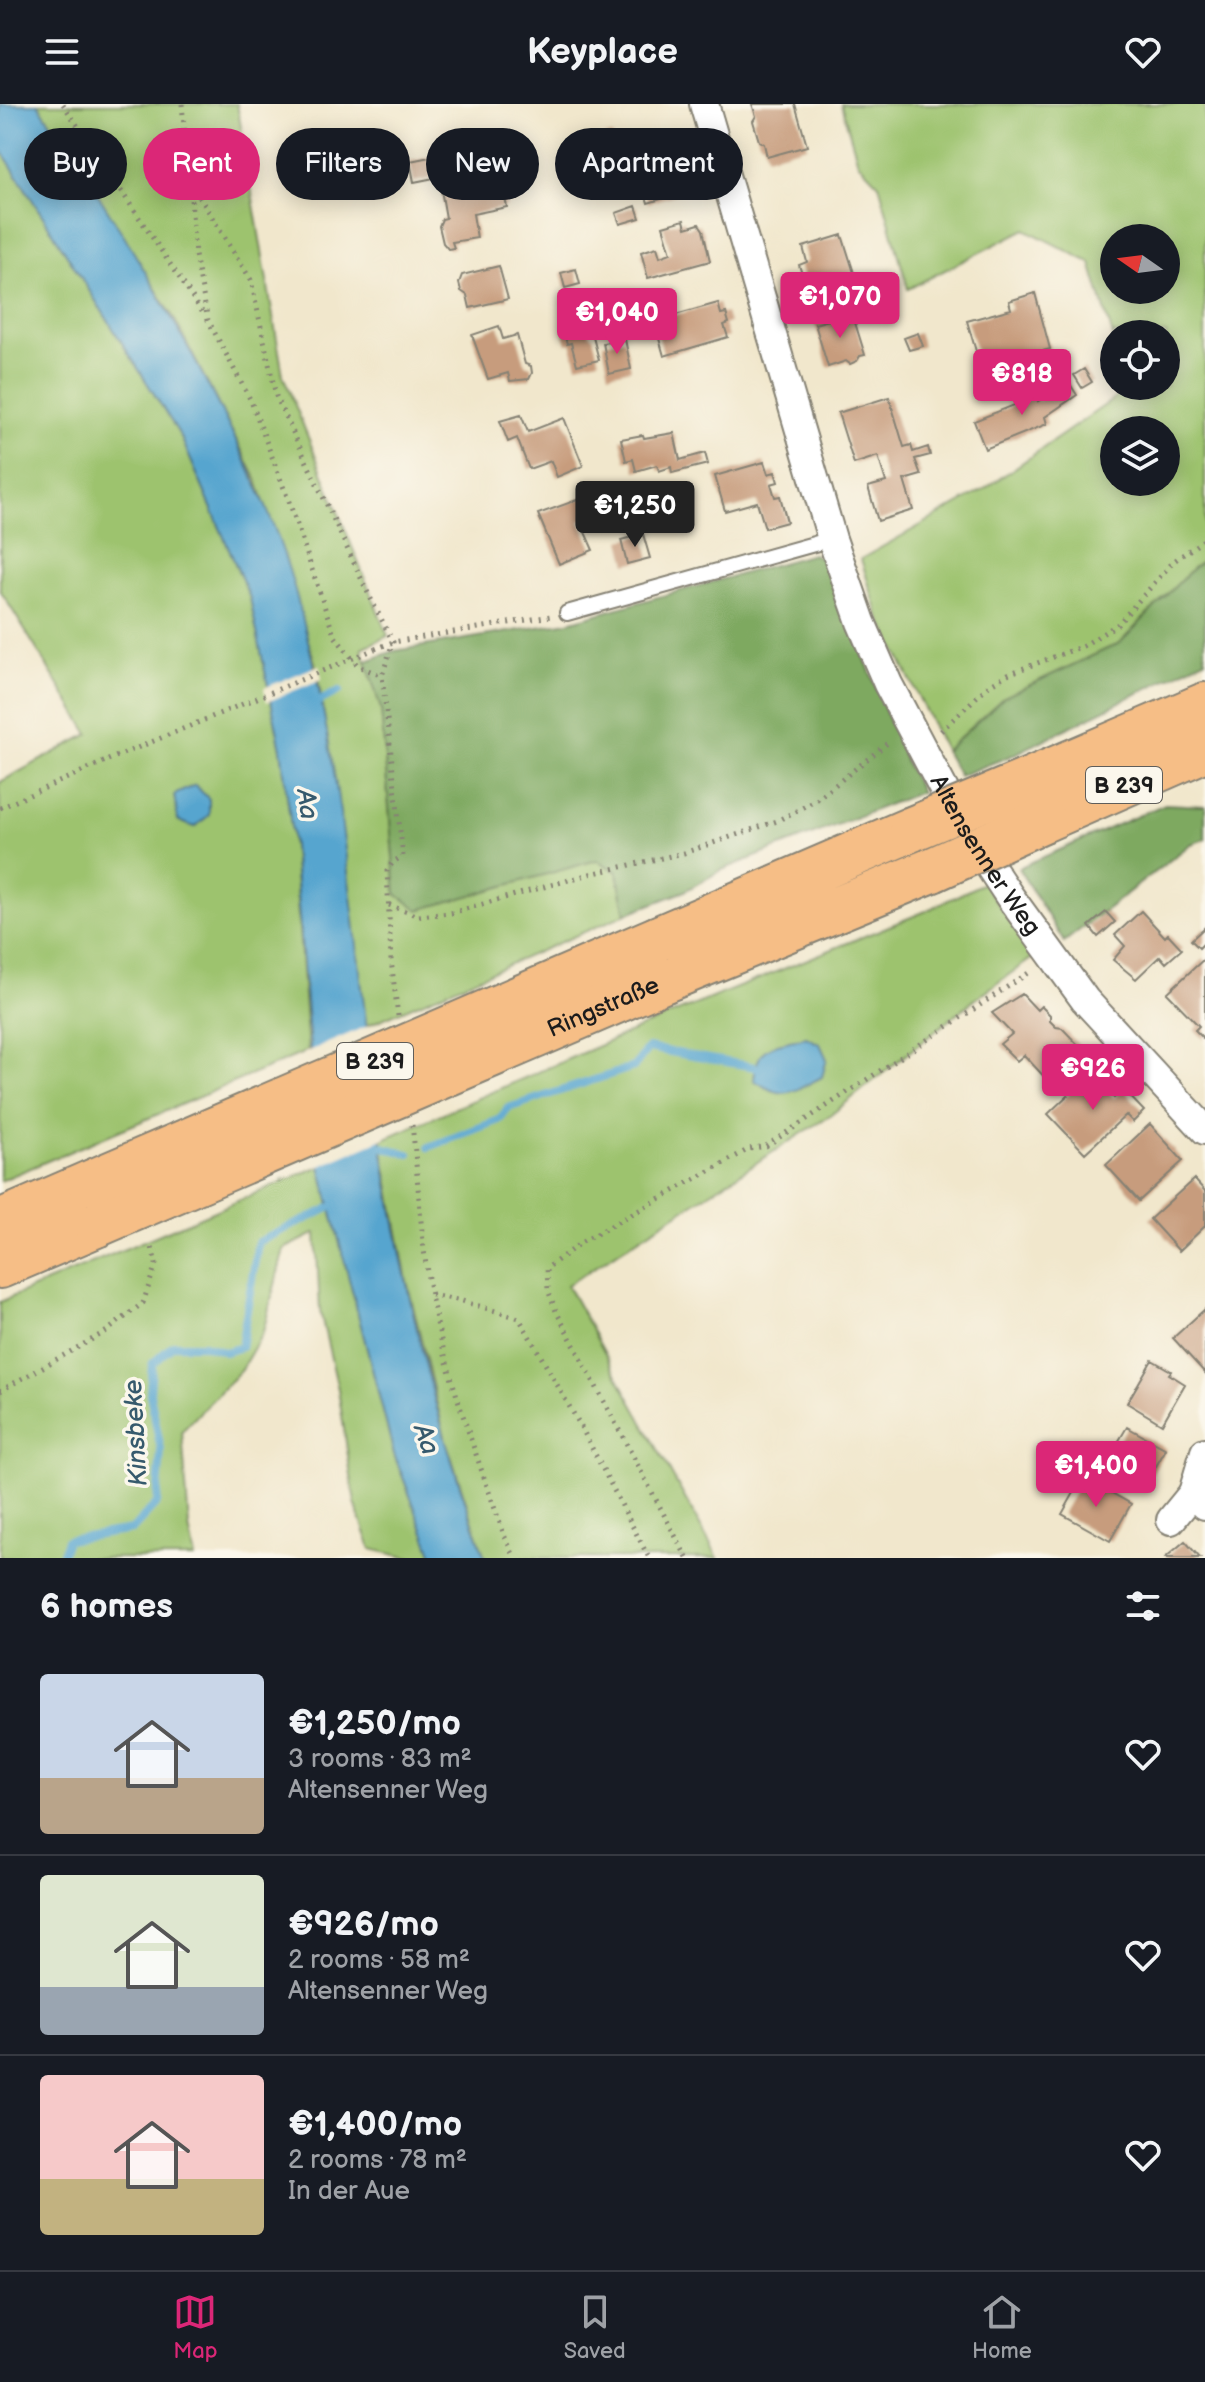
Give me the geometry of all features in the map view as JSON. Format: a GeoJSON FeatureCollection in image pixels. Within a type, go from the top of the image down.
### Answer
{"type":"FeatureCollection","features":[{"type":"Feature","properties":{"kind":"highway"},"geometry":{"type":"LineString","coordinates":[[1111,745],[1150,706],[1205,682]]}},
{"type":"Feature","properties":{"kind":"highway","name":"Ringstraße"},"geometry":{"type":"LineString","coordinates":[[662,959],[932,870],[1111,745],[1205,705]]}},
{"type":"Feature","properties":{"kind":"highway","name":"Ringstraße"},"geometry":{"type":"LineString","coordinates":[[0,1266],[93,1204],[662,959],[912,829],[1034,801],[1205,749]]}},
{"type":"Feature","properties":{"kind":"highway","name":"Ringstraße"},"geometry":{"type":"LineString","coordinates":[[0,1222],[93,1204]]}},
{"type":"Feature","properties":{"kind":"street","name":"Altensenner Weg"},"geometry":{"type":"LineString","coordinates":[[704,104],[832,539],[861,622],[916,736],[963,826],[1053,957],[1085,1000],[1205,1130]]}},
{"type":"Feature","properties":{"kind":"street"},"geometry":{"type":"LineString","coordinates":[[1171,1520],[1199,1499],[1205,1452]]}},
{"type":"Feature","properties":{"kind":"lane"},"geometry":{"type":"LineString","coordinates":[[567,613],[832,539]]}},
{"type":"Feature","properties":{"kind":"path"},"geometry":{"type":"LineString","coordinates":[[63,104],[208,320],[251,401],[334,635],[358,666],[382,676]]}},
{"type":"Feature","properties":{"kind":"path"},"geometry":{"type":"LineString","coordinates":[[182,104],[184,128]]}},
{"type":"Feature","properties":{"kind":"path"},"geometry":{"type":"LineString","coordinates":[[191,200],[195,255],[208,320]]}},
{"type":"Feature","properties":{"kind":"path"},"geometry":{"type":"LineString","coordinates":[[201,200],[251,280],[276,396],[393,642],[382,676],[403,856],[393,862],[387,871],[391,960],[399,1022]]}},
{"type":"Feature","properties":{"kind":"path"},"geometry":{"type":"LineString","coordinates":[[389,905],[418,916],[451,913],[590,874],[684,853],[777,821],[815,801],[876,751],[947,727],[989,685],[1008,674],[1083,646],[1118,624],[1174,561],[1205,539]]}},
{"type":"Feature","properties":{"kind":"path"},"geometry":{"type":"LineString","coordinates":[[0,808],[393,642],[567,613]]}},
{"type":"Feature","properties":{"kind":"path"},"geometry":{"type":"LineString","coordinates":[[687,1558],[556,1311],[548,1290],[547,1268],[582,1242],[749,1149],[766,1146],[1053,957]]}},
{"type":"Feature","properties":{"kind":"path"},"geometry":{"type":"LineString","coordinates":[[410,1114],[418,1215],[431,1295],[449,1374],[504,1535],[515,1558]]}},
{"type":"Feature","properties":{"kind":"path"},"geometry":{"type":"LineString","coordinates":[[0,1391],[107,1331],[143,1303],[156,1264],[151,1243]]}},
{"type":"Feature","properties":{"kind":"path"},"geometry":{"type":"LineString","coordinates":[[431,1295],[519,1318],[580,1425],[649,1558]]}},
{"type":"Feature","properties":{"kind":"green space"},"geometry":{"type":"Polygon","coordinates":[[[38,104],[237,104],[241,128],[143,128],[143,200],[253,200],[283,375],[388,636],[362,648],[381,709],[396,894],[549,872],[597,860],[617,872],[626,914],[366,1026],[316,666],[257,480],[175,320],[101,200],[127,200],[127,128],[55,128],[38,104]]]}},
{"type":"Feature","properties":{"kind":"green space"},"geometry":{"type":"Polygon","coordinates":[[[841,104],[1205,104],[1205,560],[1193,568],[1120,643],[1004,697],[945,751],[878,614],[861,559],[983,490],[1112,400],[1180,400],[1180,320],[1108,320],[1103,304],[1180,304],[1180,224],[1100,224],[1100,293],[1091,263],[1025,229],[908,289],[879,184],[858,162],[841,104]]]}},
{"type":"Feature","properties":{"kind":"green space"},"geometry":{"type":"Polygon","coordinates":[[[0,148],[24,186],[24,200],[33,200],[181,437],[250,598],[281,749],[292,834],[308,1051],[0,1181],[0,782],[89,734],[0,590],[0,148]]]}},
{"type":"Feature","properties":{"kind":"green space"},"geometry":{"type":"Polygon","coordinates":[[[813,554],[827,561],[905,761],[921,792],[722,870],[683,892],[626,914],[617,872],[597,860],[419,910],[396,894],[381,709],[366,661],[394,651],[568,622],[813,554]]]}},
{"type":"Feature","properties":{"kind":"green space"},"geometry":{"type":"Polygon","coordinates":[[[1205,560],[1205,660],[1013,755],[959,776],[945,751],[1004,697],[1120,643],[1193,568],[1205,560]]]}},
{"type":"Feature","properties":{"kind":"green space"},"geometry":{"type":"Polygon","coordinates":[[[1165,804],[1205,806],[1205,839],[1191,844],[1064,942],[1018,868],[1165,804]]]}},
{"type":"Feature","properties":{"kind":"green space"},"geometry":{"type":"Polygon","coordinates":[[[983,883],[1035,956],[978,997],[832,1114],[567,1285],[718,1558],[485,1558],[446,1441],[407,1281],[381,1140],[670,1015],[926,911],[983,883]]]}},
{"type":"Feature","properties":{"kind":"green space"},"geometry":{"type":"Polygon","coordinates":[[[320,1166],[394,1454],[434,1558],[409,1558],[371,1549],[355,1503],[338,1389],[320,1311],[316,1233],[284,1249],[263,1332],[241,1370],[182,1431],[189,1527],[195,1558],[0,1558],[0,1302],[320,1166]]]}},
{"type":"Feature","properties":{"kind":"water"},"geometry":{"type":"Polygon","coordinates":[[[0,104],[38,104],[54,128],[24,128],[24,186],[0,148],[0,104]]]}},
{"type":"Feature","properties":{"kind":"water","name":"Aa"},"geometry":{"type":"Polygon","coordinates":[[[33,200],[102,200],[150,279],[233,434],[273,525],[290,573],[308,641],[335,782],[381,1138],[400,1252],[436,1404],[485,1558],[434,1558],[394,1454],[320,1166],[292,834],[281,749],[250,598],[181,437],[33,200]]]}},
{"type":"Feature","properties":{"kind":"water"},"geometry":{"type":"Polygon","coordinates":[[[195,785],[209,799],[209,815],[195,827],[178,821],[174,795],[195,785]]]}},
{"type":"Feature","properties":{"kind":"water"},"geometry":{"type":"Polygon","coordinates":[[[806,1037],[820,1044],[827,1059],[822,1077],[788,1092],[773,1091],[754,1080],[763,1052],[806,1037]]]}},
{"type":"Feature","properties":{"kind":"pier"},"geometry":{"type":"Polygon","coordinates":[[[319,665],[322,679],[267,702],[264,688],[319,665]]]}},
{"type":"Feature","properties":{"kind":"pier"},"geometry":{"type":"Polygon","coordinates":[[[370,1025],[385,1138],[316,1168],[304,1053],[370,1025]]]}},
{"type":"Feature","properties":{"kind":"building"},"geometry":{"type":"Polygon","coordinates":[[[752,104],[795,104],[807,146],[767,157],[753,121],[756,116],[752,104]]]}},
{"type":"Feature","properties":{"kind":"building"},"geometry":{"type":"Polygon","coordinates":[[[426,158],[426,180],[414,182],[410,161],[426,158]]]}},
{"type":"Feature","properties":{"kind":"building"},"geometry":{"type":"Polygon","coordinates":[[[443,200],[506,200],[507,207],[473,214],[477,238],[452,242],[454,248],[448,249],[443,243],[439,226],[446,218],[443,200]]]}},
{"type":"Feature","properties":{"kind":"building"},"geometry":{"type":"Polygon","coordinates":[[[636,206],[640,218],[620,224],[616,213],[636,206]]]}},
{"type":"Feature","properties":{"kind":"building"},"geometry":{"type":"Polygon","coordinates":[[[684,220],[686,228],[699,224],[703,230],[710,261],[648,278],[641,252],[657,247],[660,257],[671,253],[663,226],[684,220]]]}},
{"type":"Feature","properties":{"kind":"building"},"geometry":{"type":"Polygon","coordinates":[[[842,235],[854,273],[825,282],[831,301],[806,309],[798,283],[804,280],[799,265],[807,262],[803,247],[842,235]]]}},
{"type":"Feature","properties":{"kind":"building"},"geometry":{"type":"Polygon","coordinates":[[[499,266],[508,299],[470,308],[467,295],[461,291],[459,283],[462,275],[499,266]]]}},
{"type":"Feature","properties":{"kind":"building"},"geometry":{"type":"Polygon","coordinates":[[[576,269],[580,284],[565,288],[561,273],[576,269]]]}},
{"type":"Feature","properties":{"kind":"building"},"geometry":{"type":"Polygon","coordinates":[[[1035,293],[1050,349],[981,368],[967,321],[1011,309],[1009,301],[1035,293]]]}},
{"type":"Feature","properties":{"kind":"building"},"geometry":{"type":"Polygon","coordinates":[[[718,303],[721,314],[726,313],[729,323],[724,325],[728,337],[664,356],[654,321],[718,303]]]}},
{"type":"Feature","properties":{"kind":"building"},"geometry":{"type":"Polygon","coordinates":[[[852,313],[865,355],[850,364],[846,361],[828,367],[815,324],[852,313]]]}},
{"type":"Feature","properties":{"kind":"building"},"geometry":{"type":"Polygon","coordinates":[[[584,325],[593,337],[599,360],[577,365],[571,343],[567,344],[563,330],[584,325]]]}},
{"type":"Feature","properties":{"kind":"building"},"geometry":{"type":"Polygon","coordinates":[[[499,326],[503,339],[517,335],[525,364],[531,366],[529,379],[510,381],[508,373],[488,379],[472,335],[499,326]]]}},
{"type":"Feature","properties":{"kind":"building"},"geometry":{"type":"Polygon","coordinates":[[[918,333],[923,346],[909,350],[904,338],[918,333]]]}},
{"type":"Feature","properties":{"kind":"building"},"geometry":{"type":"Polygon","coordinates":[[[625,339],[631,369],[609,374],[603,343],[625,339]]]}},
{"type":"Feature","properties":{"kind":"building"},"geometry":{"type":"Polygon","coordinates":[[[1084,369],[1092,382],[1082,388],[1074,375],[1084,369]]]}},
{"type":"Feature","properties":{"kind":"building"},"geometry":{"type":"Polygon","coordinates":[[[1068,381],[1077,395],[1045,417],[1047,424],[985,449],[974,421],[1037,396],[1038,401],[1068,381]]]}},
{"type":"Feature","properties":{"kind":"building"},"geometry":{"type":"Polygon","coordinates":[[[889,397],[904,447],[911,445],[913,452],[928,447],[930,455],[915,459],[921,475],[904,480],[913,510],[878,521],[868,487],[886,482],[878,456],[854,464],[838,413],[889,397]]]}},
{"type":"Feature","properties":{"kind":"building"},"geometry":{"type":"Polygon","coordinates":[[[521,415],[528,432],[564,418],[583,466],[557,477],[551,461],[529,469],[517,438],[508,442],[500,421],[521,415]]]}},
{"type":"Feature","properties":{"kind":"building"},"geometry":{"type":"Polygon","coordinates":[[[674,433],[680,460],[705,453],[708,464],[672,473],[671,467],[659,471],[657,465],[636,471],[633,459],[626,461],[621,439],[674,433]]]}},
{"type":"Feature","properties":{"kind":"building"},"geometry":{"type":"Polygon","coordinates":[[[764,462],[768,474],[775,472],[778,482],[771,484],[775,497],[780,496],[787,522],[765,528],[757,502],[725,511],[715,476],[764,462]]]}},
{"type":"Feature","properties":{"kind":"building"},"geometry":{"type":"Polygon","coordinates":[[[588,496],[597,515],[580,521],[593,550],[559,564],[538,514],[588,496]]]}},
{"type":"Feature","properties":{"kind":"building"},"geometry":{"type":"Polygon","coordinates":[[[643,534],[650,558],[627,564],[621,540],[643,534]]]}},
{"type":"Feature","properties":{"kind":"building"},"geometry":{"type":"Polygon","coordinates":[[[1141,911],[1165,937],[1168,934],[1182,949],[1166,963],[1160,956],[1136,979],[1113,960],[1125,946],[1115,935],[1141,911]]]}},
{"type":"Feature","properties":{"kind":"building"},"geometry":{"type":"Polygon","coordinates":[[[1106,912],[1115,922],[1098,937],[1089,926],[1106,912]]]}},
{"type":"Feature","properties":{"kind":"building"},"geometry":{"type":"Polygon","coordinates":[[[1205,927],[1205,942],[1199,948],[1191,940],[1205,927]]]}},
{"type":"Feature","properties":{"kind":"building"},"geometry":{"type":"Polygon","coordinates":[[[1205,958],[1205,1040],[1195,1030],[1199,1026],[1167,993],[1205,958]]]}},
{"type":"Feature","properties":{"kind":"building"},"geometry":{"type":"Polygon","coordinates":[[[1022,994],[1037,1010],[1041,1006],[1050,1015],[1050,1021],[1062,1028],[1084,1051],[1050,1083],[1024,1055],[1017,1061],[1000,1044],[1012,1034],[992,1013],[1022,994]]]}},
{"type":"Feature","properties":{"kind":"building"},"geometry":{"type":"Polygon","coordinates":[[[1091,1073],[1114,1098],[1123,1089],[1144,1111],[1133,1122],[1126,1115],[1085,1153],[1048,1114],[1091,1073]]]}},
{"type":"Feature","properties":{"kind":"building"},"geometry":{"type":"Polygon","coordinates":[[[1150,1124],[1183,1161],[1139,1201],[1106,1165],[1150,1124]]]}},
{"type":"Feature","properties":{"kind":"building"},"geometry":{"type":"Polygon","coordinates":[[[1194,1179],[1205,1191],[1205,1226],[1179,1251],[1150,1219],[1194,1179]]]}},
{"type":"Feature","properties":{"kind":"building"},"geometry":{"type":"Polygon","coordinates":[[[1205,1309],[1205,1373],[1173,1338],[1205,1309]]]}},
{"type":"Feature","properties":{"kind":"building"},"geometry":{"type":"Polygon","coordinates":[[[1152,1360],[1185,1384],[1162,1424],[1127,1403],[1152,1360]]]}},
{"type":"Feature","properties":{"kind":"building"},"geometry":{"type":"Polygon","coordinates":[[[1127,1427],[1166,1449],[1143,1489],[1104,1466],[1127,1427]]]}},
{"type":"Feature","properties":{"kind":"building"},"geometry":{"type":"Polygon","coordinates":[[[1083,1477],[1131,1504],[1110,1541],[1062,1514],[1083,1477]]]}},
{"type":"Feature","properties":{"kind":"building"},"geometry":{"type":"Polygon","coordinates":[[[1185,1541],[1200,1558],[1165,1558],[1185,1541]]]}},
{"type":"Feature","properties":{"kind":"waterway"},"geometry":{"type":"LineString","coordinates":[[312,705],[339,691]]}},
{"type":"Feature","properties":{"kind":"waterway"},"geometry":{"type":"LineString","coordinates":[[429,1147],[499,1120],[508,1108],[634,1067],[648,1048],[755,1067]]}},
{"type":"Feature","properties":{"kind":"waterway"},"geometry":{"type":"LineString","coordinates":[[375,1148],[379,1146],[409,1154]]}},
{"type":"Feature","properties":{"kind":"waterway","name":"Kinsbeke"},"geometry":{"type":"LineString","coordinates":[[61,1558],[67,1540],[132,1530],[157,1503],[161,1450],[150,1394],[152,1364],[173,1345],[204,1345],[225,1352],[241,1347],[258,1242],[338,1204]]}}]}
